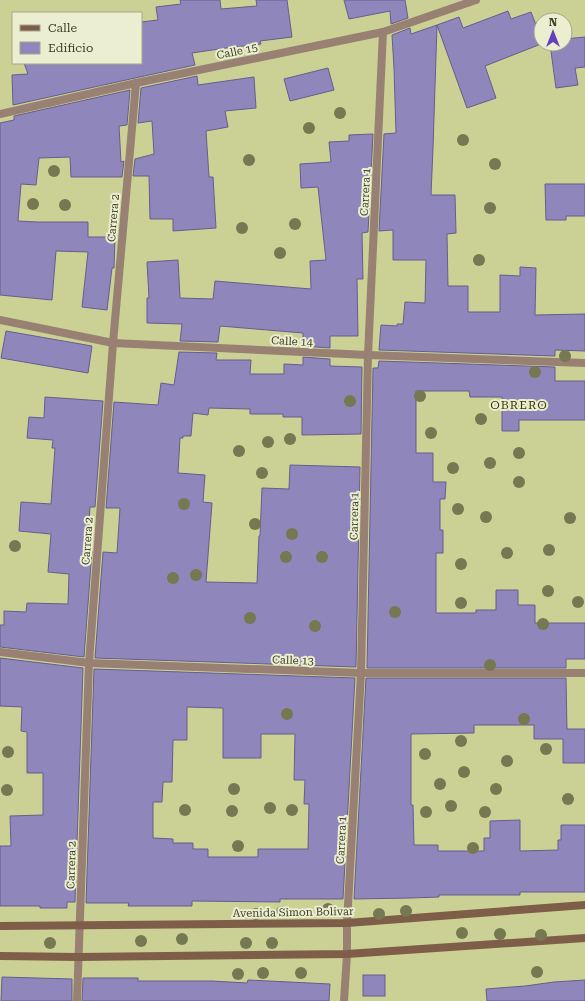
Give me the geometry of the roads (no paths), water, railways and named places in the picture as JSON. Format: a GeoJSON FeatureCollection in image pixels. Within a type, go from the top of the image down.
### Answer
{"type":"FeatureCollection","features":[{"type":"Feature","properties":{"kind":"main road","name":"Avenida Simon Bolivar"},"geometry":{"type":"LineString","coordinates":[[0,926],[347,923],[585,905]]}},
{"type":"Feature","properties":{"kind":"main road"},"geometry":{"type":"LineString","coordinates":[[0,956],[78,957],[347,954],[585,938]]}},
{"type":"Feature","properties":{"kind":"street","name":"Calle 15"},"geometry":{"type":"LineString","coordinates":[[0,114],[136,83],[384,32],[476,0]]}},
{"type":"Feature","properties":{"kind":"street","name":"Carrera 1"},"geometry":{"type":"LineString","coordinates":[[344,1001],[361,673],[368,355],[384,32]]}},
{"type":"Feature","properties":{"kind":"street","name":"Carrera 2"},"geometry":{"type":"LineString","coordinates":[[77,1001],[89,663],[113,343],[136,83]]}},
{"type":"Feature","properties":{"kind":"street","name":"Calle 14"},"geometry":{"type":"LineString","coordinates":[[0,320],[113,343],[585,363]]}},
{"type":"Feature","properties":{"kind":"street","name":"Calle 13"},"geometry":{"type":"LineString","coordinates":[[0,652],[89,663],[361,673],[585,672]]}},
{"type":"Feature","properties":{"kind":"district","name":"OBRERO"},"geometry":{"type":"Point","coordinates":[519,405]}}]}
